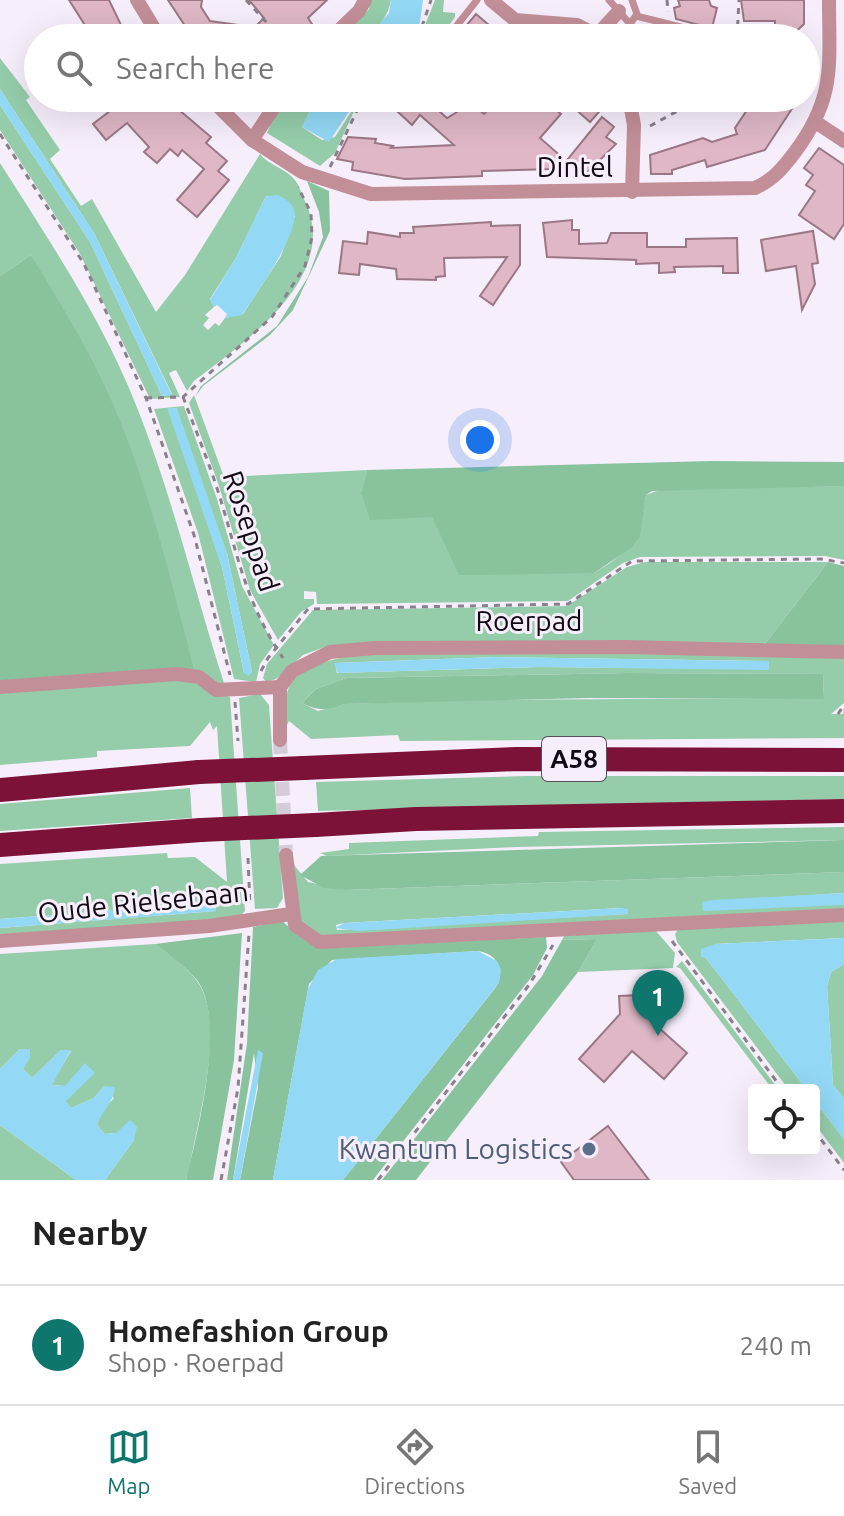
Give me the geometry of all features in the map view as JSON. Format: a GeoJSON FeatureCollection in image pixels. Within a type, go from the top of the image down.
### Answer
{"type":"FeatureCollection","features":[{"type":"Feature","properties":{"kind":"highway","name":"A58"},"geometry":{"type":"LineString","coordinates":[[0,790],[199,772],[517,759],[844,760]]}},
{"type":"Feature","properties":{"kind":"highway","name":"A58"},"geometry":{"type":"LineString","coordinates":[[0,845],[201,830],[416,819],[844,811]]}},
{"type":"Feature","properties":{"kind":"street"},"geometry":{"type":"LineString","coordinates":[[137,0],[152,24]]}},
{"type":"Feature","properties":{"kind":"street"},"geometry":{"type":"LineString","coordinates":[[346,24],[365,0]]}},
{"type":"Feature","properties":{"kind":"street"},"geometry":{"type":"LineString","coordinates":[[491,0],[515,20],[565,24]]}},
{"type":"Feature","properties":{"kind":"street","name":"Dintel"},"geometry":{"type":"LineString","coordinates":[[820,112],[829,78],[829,0]]}},
{"type":"Feature","properties":{"kind":"street","name":"Dintel"},"geometry":{"type":"LineString","coordinates":[[224,112],[252,140],[302,172],[371,194],[755,188],[783,168],[817,123],[820,112]]}},
{"type":"Feature","properties":{"kind":"street"},"geometry":{"type":"LineString","coordinates":[[252,140],[271,112]]}},
{"type":"Feature","properties":{"kind":"street"},"geometry":{"type":"LineString","coordinates":[[631,112],[634,128],[632,192]]}},
{"type":"Feature","properties":{"kind":"street"},"geometry":{"type":"LineString","coordinates":[[817,123],[844,141]]}},
{"type":"Feature","properties":{"kind":"street","name":"Roerpad"},"geometry":{"type":"LineString","coordinates":[[280,687],[292,671],[330,652],[375,648],[625,647],[844,652]]}},
{"type":"Feature","properties":{"kind":"street"},"geometry":{"type":"LineString","coordinates":[[0,687],[177,674],[199,677],[216,690],[280,687],[280,740]]}},
{"type":"Feature","properties":{"kind":"street"},"geometry":{"type":"LineString","coordinates":[[286,855],[291,914],[295,925],[308,937],[331,944],[844,915]]}},
{"type":"Feature","properties":{"kind":"street","name":"Oude Rielsebaan"},"geometry":{"type":"LineString","coordinates":[[0,941],[209,926],[291,914]]}},
{"type":"Feature","properties":{"kind":"lane"},"geometry":{"type":"LineString","coordinates":[[458,24],[477,0]]}},
{"type":"Feature","properties":{"kind":"lane"},"geometry":{"type":"LineString","coordinates":[[632,0],[636,16]]}},
{"type":"Feature","properties":{"kind":"lane"},"geometry":{"type":"LineString","coordinates":[[614,6],[630,24],[636,16]]}},
{"type":"Feature","properties":{"kind":"lane"},"geometry":{"type":"LineString","coordinates":[[636,16],[668,24]]}},
{"type":"Feature","properties":{"kind":"path"},"geometry":{"type":"LineString","coordinates":[[246,0],[268,24]]}},
{"type":"Feature","properties":{"kind":"path"},"geometry":{"type":"LineString","coordinates":[[423,24],[431,0]]}},
{"type":"Feature","properties":{"kind":"path"},"geometry":{"type":"LineString","coordinates":[[738,24],[739,0]]}},
{"type":"Feature","properties":{"kind":"path"},"geometry":{"type":"LineString","coordinates":[[324,181],[356,112]]}},
{"type":"Feature","properties":{"kind":"path"},"geometry":{"type":"LineString","coordinates":[[634,128],[657,125],[678,112]]}},
{"type":"Feature","properties":{"kind":"path"},"geometry":{"type":"LineString","coordinates":[[0,134],[84,264],[146,398],[194,535],[234,689],[238,741]]}},
{"type":"Feature","properties":{"kind":"path"},"geometry":{"type":"LineString","coordinates":[[146,398],[183,397],[272,317],[305,266],[312,237],[311,213],[298,187],[302,172]]}},
{"type":"Feature","properties":{"kind":"path","name":"Roseppad"},"geometry":{"type":"LineString","coordinates":[[183,397],[216,486],[239,571],[256,613],[292,671]]}},
{"type":"Feature","properties":{"kind":"path"},"geometry":{"type":"LineString","coordinates":[[260,687],[263,665],[308,609],[568,604],[632,561],[821,559],[844,563]]}},
{"type":"Feature","properties":{"kind":"path"},"geometry":{"type":"LineString","coordinates":[[838,714],[844,705]]}},
{"type":"Feature","properties":{"kind":"path"},"geometry":{"type":"LineString","coordinates":[[221,1180],[243,1042],[249,919],[248,858]]}},
{"type":"Feature","properties":{"kind":"path"},"geometry":{"type":"LineString","coordinates":[[661,925],[779,1084]]}},
{"type":"Feature","properties":{"kind":"path"},"geometry":{"type":"LineString","coordinates":[[378,1180],[529,985],[550,952],[558,930]]}},
{"type":"Feature","properties":{"kind":"path"},"geometry":{"type":"LineString","coordinates":[[820,1138],[844,1170]]}},
{"type":"Feature","properties":{"kind":"green space"},"geometry":{"type":"Polygon","coordinates":[[[369,0],[391,0],[379,24],[354,24],[369,9],[369,0]]]}},
{"type":"Feature","properties":{"kind":"green space"},"geometry":{"type":"Polygon","coordinates":[[[435,0],[444,0],[443,12],[455,13],[450,24],[426,24],[435,0]]]}},
{"type":"Feature","properties":{"kind":"green space"},"geometry":{"type":"Polygon","coordinates":[[[0,58],[24,89],[24,112],[34,112],[60,150],[50,159],[81,206],[92,199],[156,312],[185,275],[260,154],[290,175],[297,184],[313,229],[310,256],[299,281],[261,327],[194,381],[187,391],[176,370],[169,373],[180,397],[150,399],[80,254],[0,130],[0,105],[90,242],[162,396],[172,394],[94,233],[0,89],[0,58]],[[266,196],[236,258],[210,299],[214,307],[205,315],[209,318],[203,325],[208,330],[215,323],[219,326],[225,318],[243,314],[281,256],[295,216],[266,196]]]}},
{"type":"Feature","properties":{"kind":"green space"},"geometry":{"type":"Polygon","coordinates":[[[276,112],[310,112],[302,127],[322,140],[335,137],[354,112],[335,153],[320,166],[267,133],[276,112]]]}},
{"type":"Feature","properties":{"kind":"green space"},"geometry":{"type":"Polygon","coordinates":[[[0,163],[85,300],[129,387],[160,470],[224,683],[213,683],[195,672],[138,472],[108,394],[31,255],[0,276],[0,163]]]}},
{"type":"Feature","properties":{"kind":"green space"},"geometry":{"type":"Polygon","coordinates":[[[307,181],[329,191],[330,231],[293,310],[270,335],[203,386],[195,397],[201,386],[277,326],[308,277],[323,237],[319,212],[307,181]]]}},
{"type":"Feature","properties":{"kind":"green space"},"geometry":{"type":"Polygon","coordinates":[[[31,255],[90,357],[122,426],[157,530],[195,672],[0,683],[0,276],[31,255]]]}},
{"type":"Feature","properties":{"kind":"green space"},"geometry":{"type":"Polygon","coordinates":[[[194,395],[224,477],[367,470],[361,492],[594,573],[618,557],[632,542],[641,523],[646,495],[665,488],[844,486],[844,560],[825,556],[640,557],[623,563],[568,601],[317,604],[316,592],[304,591],[304,599],[314,599],[314,604],[301,612],[278,640],[250,590],[219,486],[189,403],[194,395]]]}},
{"type":"Feature","properties":{"kind":"green space"},"geometry":{"type":"Polygon","coordinates":[[[184,406],[217,499],[242,586],[274,645],[260,664],[256,682],[234,679],[198,533],[154,409],[184,406]],[[168,408],[222,567],[244,673],[252,672],[227,553],[168,408]]]}},
{"type":"Feature","properties":{"kind":"green space"},"geometry":{"type":"Polygon","coordinates":[[[712,461],[844,462],[844,486],[652,491],[646,495],[640,536],[631,548],[594,573],[474,575],[459,575],[432,517],[370,520],[361,492],[367,470],[712,461]]]}},
{"type":"Feature","properties":{"kind":"green space"},"geometry":{"type":"Polygon","coordinates":[[[645,562],[828,562],[764,645],[325,647],[303,655],[276,679],[266,682],[263,678],[267,664],[313,610],[567,606],[627,567],[645,562]]]}},
{"type":"Feature","properties":{"kind":"green space"},"geometry":{"type":"Polygon","coordinates":[[[828,562],[844,566],[844,648],[764,645],[828,562]]]}},
{"type":"Feature","properties":{"kind":"green space"},"geometry":{"type":"Polygon","coordinates":[[[444,650],[844,657],[844,703],[831,714],[843,714],[844,707],[844,738],[400,741],[398,735],[311,739],[289,721],[286,727],[286,700],[289,687],[297,676],[316,665],[374,653],[444,650]],[[497,657],[335,663],[337,673],[538,667],[769,669],[769,661],[497,657]],[[628,673],[346,678],[316,689],[302,703],[318,711],[345,704],[465,700],[824,698],[823,674],[628,673]]]}},
{"type":"Feature","properties":{"kind":"green space"},"geometry":{"type":"Polygon","coordinates":[[[628,673],[823,674],[824,699],[589,698],[345,704],[324,709],[302,703],[316,689],[346,678],[628,673]]]}},
{"type":"Feature","properties":{"kind":"green space"},"geometry":{"type":"Polygon","coordinates":[[[187,680],[230,697],[245,911],[241,915],[199,922],[0,937],[0,928],[216,911],[215,904],[200,904],[0,919],[0,864],[167,853],[168,858],[195,857],[227,882],[217,726],[213,730],[210,722],[190,746],[97,751],[97,757],[0,765],[0,691],[187,680]]]}},
{"type":"Feature","properties":{"kind":"green space"},"geometry":{"type":"Polygon","coordinates":[[[260,694],[269,705],[283,898],[277,908],[255,909],[239,698],[260,694]]]}},
{"type":"Feature","properties":{"kind":"green space"},"geometry":{"type":"Polygon","coordinates":[[[525,776],[844,776],[844,799],[318,811],[316,782],[525,776]]]}},
{"type":"Feature","properties":{"kind":"green space"},"geometry":{"type":"Polygon","coordinates":[[[190,788],[192,818],[0,831],[0,804],[190,788]]]}},
{"type":"Feature","properties":{"kind":"green space"},"geometry":{"type":"Polygon","coordinates":[[[844,827],[844,840],[517,847],[327,856],[320,853],[349,849],[349,843],[538,836],[539,832],[844,827]]]}},
{"type":"Feature","properties":{"kind":"green space"},"geometry":{"type":"Polygon","coordinates":[[[844,840],[844,872],[345,890],[324,888],[300,875],[321,856],[844,840]]]}},
{"type":"Feature","properties":{"kind":"green space"},"geometry":{"type":"Polygon","coordinates":[[[294,865],[308,882],[345,890],[844,872],[844,893],[703,902],[844,905],[844,911],[318,937],[297,918],[294,865]],[[622,908],[336,925],[337,930],[628,914],[622,908]]]}},
{"type":"Feature","properties":{"kind":"green space"},"geometry":{"type":"Polygon","coordinates":[[[844,920],[844,938],[715,944],[706,958],[802,1084],[784,1084],[677,942],[675,934],[679,928],[844,920]]]}},
{"type":"Feature","properties":{"kind":"green space"},"geometry":{"type":"Polygon","coordinates":[[[282,921],[307,942],[325,948],[546,937],[547,948],[533,975],[373,1180],[343,1180],[496,987],[500,968],[490,955],[478,951],[332,960],[309,984],[273,1180],[240,1180],[258,1087],[254,1053],[233,1180],[227,1180],[247,1043],[253,927],[282,921]]]}},
{"type":"Feature","properties":{"kind":"green space"},"geometry":{"type":"Polygon","coordinates":[[[655,930],[675,953],[673,968],[578,972],[597,939],[562,940],[565,934],[655,930]]]}},
{"type":"Feature","properties":{"kind":"green space"},"geometry":{"type":"Polygon","coordinates":[[[242,933],[234,1060],[213,1180],[186,1180],[207,1078],[210,1049],[206,998],[197,980],[155,944],[242,933]]]}},
{"type":"Feature","properties":{"kind":"green space"},"geometry":{"type":"Polygon","coordinates":[[[597,939],[578,972],[416,1180],[382,1180],[542,976],[562,940],[597,939]]]}},
{"type":"Feature","properties":{"kind":"green space"},"geometry":{"type":"Polygon","coordinates":[[[155,944],[197,981],[206,999],[210,1020],[208,1071],[190,1165],[186,1180],[105,1180],[134,1140],[116,1133],[105,1134],[97,1125],[102,1111],[114,1098],[104,1086],[94,1098],[71,1108],[65,1101],[94,1073],[65,1086],[51,1085],[71,1051],[61,1050],[32,1078],[23,1069],[30,1050],[20,1049],[0,1069],[0,954],[155,944]]]}},
{"type":"Feature","properties":{"kind":"green space"},"geometry":{"type":"Polygon","coordinates":[[[682,961],[774,1084],[768,1084],[680,968],[676,967],[682,961]]]}},
{"type":"Feature","properties":{"kind":"green space"},"geometry":{"type":"Polygon","coordinates":[[[844,964],[844,1099],[833,1085],[827,986],[831,972],[844,964]]]}},
{"type":"Feature","properties":{"kind":"green space"},"geometry":{"type":"Polygon","coordinates":[[[820,1108],[844,1139],[844,1163],[820,1131],[820,1108]]]}},
{"type":"Feature","properties":{"kind":"green space"},"geometry":{"type":"Polygon","coordinates":[[[0,1125],[76,1180],[0,1180],[0,1125]]]}},
{"type":"Feature","properties":{"kind":"water"},"geometry":{"type":"Polygon","coordinates":[[[391,0],[423,0],[419,24],[379,24],[389,13],[391,0]]]}},
{"type":"Feature","properties":{"kind":"water"},"geometry":{"type":"Polygon","coordinates":[[[0,89],[94,233],[172,395],[162,396],[90,242],[0,105],[0,89]]]}},
{"type":"Feature","properties":{"kind":"water"},"geometry":{"type":"Polygon","coordinates":[[[310,112],[349,112],[329,142],[302,127],[310,112]]]}},
{"type":"Feature","properties":{"kind":"water"},"geometry":{"type":"Polygon","coordinates":[[[278,195],[293,207],[292,230],[267,278],[242,315],[225,318],[227,314],[217,305],[214,307],[210,300],[236,258],[266,196],[278,195]]]}},
{"type":"Feature","properties":{"kind":"water"},"geometry":{"type":"Polygon","coordinates":[[[167,408],[177,408],[227,553],[252,672],[249,676],[244,673],[222,567],[167,408]]]}},
{"type":"Feature","properties":{"kind":"water"},"geometry":{"type":"Polygon","coordinates":[[[497,657],[769,661],[769,670],[538,667],[338,673],[334,663],[497,657]]]}},
{"type":"Feature","properties":{"kind":"water"},"geometry":{"type":"Polygon","coordinates":[[[844,893],[844,905],[703,911],[702,902],[713,900],[844,893]]]}},
{"type":"Feature","properties":{"kind":"water"},"geometry":{"type":"Polygon","coordinates":[[[215,904],[216,911],[0,928],[0,919],[215,904]]]}},
{"type":"Feature","properties":{"kind":"water"},"geometry":{"type":"Polygon","coordinates":[[[628,909],[628,914],[359,931],[335,928],[344,923],[628,909]]]}},
{"type":"Feature","properties":{"kind":"water"},"geometry":{"type":"Polygon","coordinates":[[[844,938],[844,964],[831,972],[827,986],[833,1085],[844,1099],[844,1139],[820,1108],[820,1084],[802,1084],[706,958],[701,957],[701,949],[715,944],[844,938]]]}},
{"type":"Feature","properties":{"kind":"water"},"geometry":{"type":"Polygon","coordinates":[[[478,951],[497,961],[501,970],[499,983],[343,1180],[273,1180],[308,989],[318,970],[337,959],[478,951]]]}},
{"type":"Feature","properties":{"kind":"water"},"geometry":{"type":"Polygon","coordinates":[[[20,1049],[30,1049],[30,1058],[23,1069],[32,1078],[61,1050],[71,1050],[52,1085],[65,1086],[85,1063],[95,1073],[66,1101],[71,1108],[94,1098],[104,1086],[115,1087],[97,1125],[105,1134],[116,1133],[130,1120],[137,1127],[134,1140],[105,1180],[76,1180],[0,1125],[0,1069],[20,1049]]]}},
{"type":"Feature","properties":{"kind":"water"},"geometry":{"type":"Polygon","coordinates":[[[258,1050],[263,1053],[240,1180],[233,1180],[258,1050]]]}},
{"type":"Feature","properties":{"kind":"building"},"geometry":{"type":"Polygon","coordinates":[[[69,0],[109,0],[121,24],[84,24],[69,0]]]}},
{"type":"Feature","properties":{"kind":"building"},"geometry":{"type":"Polygon","coordinates":[[[168,0],[202,0],[201,7],[210,21],[231,24],[184,24],[168,0]]]}},
{"type":"Feature","properties":{"kind":"building"},"geometry":{"type":"Polygon","coordinates":[[[249,0],[327,0],[308,18],[312,24],[258,24],[264,18],[249,0]]]}},
{"type":"Feature","properties":{"kind":"building"},"geometry":{"type":"Polygon","coordinates":[[[678,0],[709,0],[711,6],[717,8],[713,24],[676,19],[674,8],[680,6],[678,0]]]}},
{"type":"Feature","properties":{"kind":"building"},"geometry":{"type":"Polygon","coordinates":[[[741,0],[804,0],[804,24],[744,21],[741,0]]]}},
{"type":"Feature","properties":{"kind":"building"},"geometry":{"type":"Polygon","coordinates":[[[476,14],[488,24],[468,24],[476,14]]]}},
{"type":"Feature","properties":{"kind":"building"},"geometry":{"type":"Polygon","coordinates":[[[109,112],[182,112],[211,137],[206,143],[227,161],[218,171],[229,180],[197,217],[177,200],[204,169],[182,150],[178,156],[170,149],[157,163],[144,152],[149,147],[127,123],[106,140],[93,124],[109,112]]]}},
{"type":"Feature","properties":{"kind":"building"},"geometry":{"type":"Polygon","coordinates":[[[398,112],[440,112],[447,118],[457,112],[558,112],[561,114],[540,138],[563,158],[554,169],[482,171],[482,176],[405,179],[352,170],[353,162],[337,159],[348,137],[376,139],[375,143],[393,146],[391,148],[454,145],[420,115],[412,125],[398,112]]]}},
{"type":"Feature","properties":{"kind":"building"},"geometry":{"type":"Polygon","coordinates":[[[579,112],[599,112],[590,122],[579,112]]]}},
{"type":"Feature","properties":{"kind":"building"},"geometry":{"type":"Polygon","coordinates":[[[746,112],[790,112],[765,150],[707,167],[705,160],[672,170],[672,174],[651,174],[650,155],[703,138],[712,142],[737,134],[735,128],[746,112]]]}},
{"type":"Feature","properties":{"kind":"building"},"geometry":{"type":"Polygon","coordinates":[[[602,117],[614,127],[606,137],[616,144],[585,175],[567,160],[602,117]]]}},
{"type":"Feature","properties":{"kind":"building"},"geometry":{"type":"Polygon","coordinates":[[[819,148],[844,165],[844,224],[834,239],[799,215],[815,191],[806,185],[813,175],[804,168],[819,148]]]}},
{"type":"Feature","properties":{"kind":"building"},"geometry":{"type":"Polygon","coordinates":[[[572,220],[572,230],[579,230],[579,244],[607,243],[611,233],[647,233],[647,247],[686,247],[686,239],[737,238],[738,273],[723,273],[723,266],[674,267],[675,272],[659,273],[659,263],[547,257],[543,223],[572,220]]]}},
{"type":"Feature","properties":{"kind":"building"},"geometry":{"type":"Polygon","coordinates":[[[491,222],[491,226],[520,225],[520,265],[493,305],[480,296],[507,257],[444,258],[445,276],[436,277],[436,280],[397,279],[396,269],[360,264],[359,275],[339,273],[343,241],[367,244],[368,232],[400,237],[400,233],[414,233],[413,227],[491,222]]]}},
{"type":"Feature","properties":{"kind":"building"},"geometry":{"type":"Polygon","coordinates":[[[813,231],[818,263],[812,264],[815,284],[802,310],[796,266],[766,271],[761,240],[813,231]]]}},
{"type":"Feature","properties":{"kind":"building"},"geometry":{"type":"Polygon","coordinates":[[[640,995],[645,1001],[639,1010],[687,1053],[664,1079],[632,1051],[604,1082],[579,1059],[620,1014],[619,996],[640,995]]]}},
{"type":"Feature","properties":{"kind":"building"},"geometry":{"type":"Polygon","coordinates":[[[608,1126],[649,1180],[574,1180],[561,1162],[608,1126]]]}},
{"type":"Feature","properties":{"kind":"tunnel"},"geometry":{"type":"LineString","coordinates":[[280,740],[286,855]]}},
{"type":"Feature","properties":{"kind":"place","name":"Homefashion Group"},"geometry":{"type":"Point","coordinates":[658,1036]}},
{"type":"Feature","properties":{"kind":"place","name":"Kwantum Logistics"},"geometry":{"type":"Point","coordinates":[589,1149]}}]}
